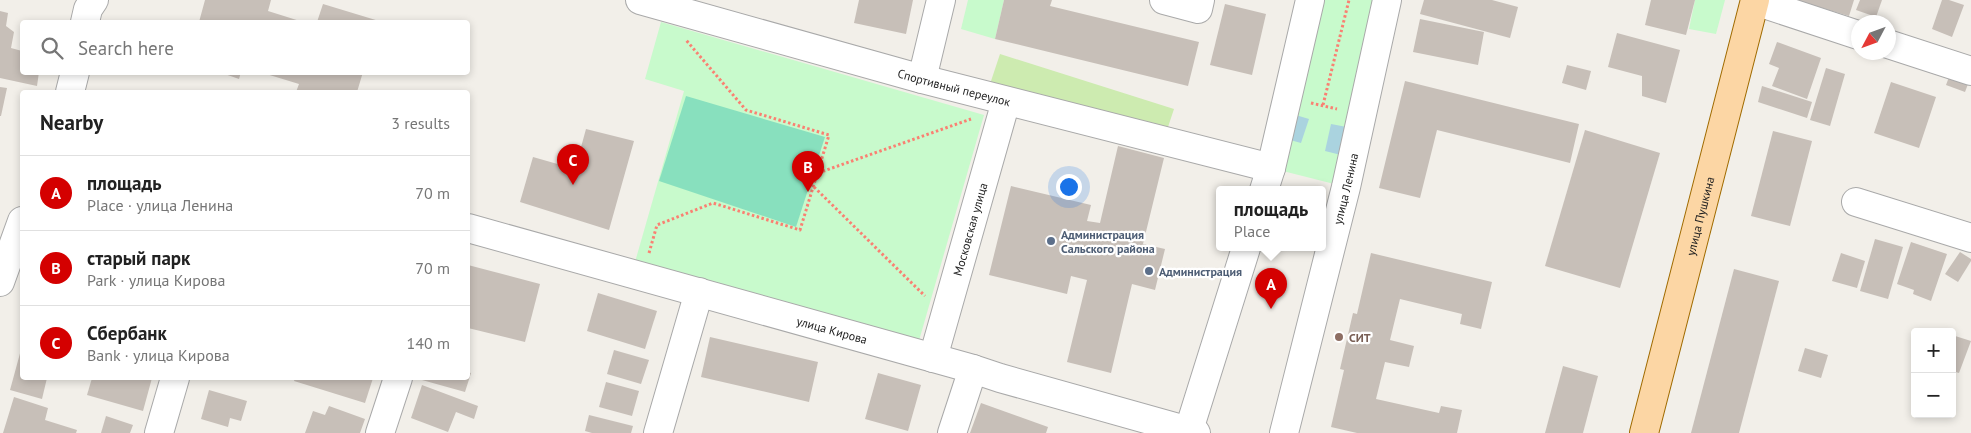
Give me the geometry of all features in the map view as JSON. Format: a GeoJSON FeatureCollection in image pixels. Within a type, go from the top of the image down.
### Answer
{"type":"FeatureCollection","features":[{"type":"Feature","properties":{"kind":"main road","name":"улица Пушкина"},"geometry":{"type":"LineString","coordinates":[[1644,433],[1755,0]]}},
{"type":"Feature","properties":{"kind":"street"},"geometry":{"type":"LineString","coordinates":[[86,20],[88,9],[94,0]]}},
{"type":"Feature","properties":{"kind":"street","name":"Спортивный переулок"},"geometry":{"type":"LineString","coordinates":[[640,0],[1006,101],[1268,179]]}},
{"type":"Feature","properties":{"kind":"street"},"geometry":{"type":"LineString","coordinates":[[922,79],[942,0]]}},
{"type":"Feature","properties":{"kind":"street"},"geometry":{"type":"LineString","coordinates":[[1164,0],[1198,9],[1200,0]]}},
{"type":"Feature","properties":{"kind":"street"},"geometry":{"type":"LineString","coordinates":[[1268,179],[1310,0]]}},
{"type":"Feature","properties":{"kind":"street","name":"улица Ленина"},"geometry":{"type":"LineString","coordinates":[[1284,433],[1346,187],[1387,0]]}},
{"type":"Feature","properties":{"kind":"street"},"geometry":{"type":"LineString","coordinates":[[1755,0],[1851,33]]}},
{"type":"Feature","properties":{"kind":"street"},"geometry":{"type":"LineString","coordinates":[[1896,47],[1971,71]]}},
{"type":"Feature","properties":{"kind":"street"},"geometry":{"type":"LineString","coordinates":[[70,90],[73,75]]}},
{"type":"Feature","properties":{"kind":"street","name":"Московская улица"},"geometry":{"type":"LineString","coordinates":[[933,358],[1006,101]]}},
{"type":"Feature","properties":{"kind":"street"},"geometry":{"type":"LineString","coordinates":[[1856,202],[1971,238]]}},
{"type":"Feature","properties":{"kind":"street"},"geometry":{"type":"LineString","coordinates":[[0,282],[20,227]]}},
{"type":"Feature","properties":{"kind":"street","name":"улица Кирова"},"geometry":{"type":"LineString","coordinates":[[470,229],[973,368],[1000,378],[1190,432]]}},
{"type":"Feature","properties":{"kind":"street"},"geometry":{"type":"LineString","coordinates":[[1190,432],[1245,251]]}},
{"type":"Feature","properties":{"kind":"street"},"geometry":{"type":"LineString","coordinates":[[658,433],[699,292]]}},
{"type":"Feature","properties":{"kind":"street"},"geometry":{"type":"LineString","coordinates":[[952,433],[973,368]]}},
{"type":"Feature","properties":{"kind":"street"},"geometry":{"type":"LineString","coordinates":[[159,433],[175,380]]}},
{"type":"Feature","properties":{"kind":"street"},"geometry":{"type":"LineString","coordinates":[[380,433],[397,380]]}},
{"type":"Feature","properties":{"kind":"path"},"geometry":{"type":"LineString","coordinates":[[1323,105],[1349,0]]}},
{"type":"Feature","properties":{"kind":"path"},"geometry":{"type":"LineString","coordinates":[[641,276],[657,225],[713,203],[800,230],[829,135],[746,110],[682,35]]}},
{"type":"Feature","properties":{"kind":"path"},"geometry":{"type":"LineString","coordinates":[[1288,98],[1361,115]]}},
{"type":"Feature","properties":{"kind":"path"},"geometry":{"type":"LineString","coordinates":[[818,173],[974,118]]}},
{"type":"Feature","properties":{"kind":"path"},"geometry":{"type":"LineString","coordinates":[[814,187],[930,302]]}},
{"type":"Feature","properties":{"kind":"green space"},"geometry":{"type":"Polygon","coordinates":[[[968,0],[1004,0],[995,39],[961,29],[968,0]]]}},
{"type":"Feature","properties":{"kind":"green space"},"geometry":{"type":"Polygon","coordinates":[[[1317,0],[1379,0],[1346,187],[1271,168],[1317,0]]]}},
{"type":"Feature","properties":{"kind":"green space"},"geometry":{"type":"Polygon","coordinates":[[[1695,0],[1725,0],[1716,34],[1689,29],[1695,0]]]}},
{"type":"Feature","properties":{"kind":"green space"},"geometry":{"type":"Polygon","coordinates":[[[661,22],[984,115],[916,351],[633,269],[684,91],[645,79],[661,22]]]}},
{"type":"Feature","properties":{"kind":"green space"},"geometry":{"type":"Polygon","coordinates":[[[1000,54],[1174,109],[1164,139],[990,84],[1000,54]]]}},
{"type":"Feature","properties":{"kind":"green space"},"geometry":{"type":"Polygon","coordinates":[[[686,96],[825,137],[796,227],[659,181],[686,96]]]}},
{"type":"Feature","properties":{"kind":"water"},"geometry":{"type":"Polygon","coordinates":[[[1289,113],[1309,119],[1301,143],[1283,138],[1289,113]]]}},
{"type":"Feature","properties":{"kind":"water"},"geometry":{"type":"Polygon","coordinates":[[[1331,124],[1352,128],[1345,156],[1325,151],[1331,124]]]}},
{"type":"Feature","properties":{"kind":"building"},"geometry":{"type":"Polygon","coordinates":[[[205,0],[271,0],[268,11],[297,20],[200,20],[205,0]]]}},
{"type":"Feature","properties":{"kind":"building"},"geometry":{"type":"Polygon","coordinates":[[[859,0],[913,0],[906,34],[854,23],[859,0]]]}},
{"type":"Feature","properties":{"kind":"building"},"geometry":{"type":"Polygon","coordinates":[[[1004,0],[1052,0],[1050,6],[1199,42],[1188,86],[995,39],[1004,0]]]}},
{"type":"Feature","properties":{"kind":"building"},"geometry":{"type":"Polygon","coordinates":[[[1424,0],[1492,0],[1518,7],[1510,38],[1420,14],[1424,0]]]}},
{"type":"Feature","properties":{"kind":"building"},"geometry":{"type":"Polygon","coordinates":[[[1651,0],[1695,0],[1686,35],[1645,25],[1651,0]]]}},
{"type":"Feature","properties":{"kind":"building"},"geometry":{"type":"Polygon","coordinates":[[[1795,0],[1854,0],[1849,16],[1795,0]]]}},
{"type":"Feature","properties":{"kind":"building"},"geometry":{"type":"Polygon","coordinates":[[[1860,0],[1882,0],[1877,15],[1870,15],[1856,10],[1860,0]]]}},
{"type":"Feature","properties":{"kind":"building"},"geometry":{"type":"Polygon","coordinates":[[[1942,0],[1949,0],[1964,5],[1952,37],[1932,29],[1942,0]]]}},
{"type":"Feature","properties":{"kind":"building"},"geometry":{"type":"Polygon","coordinates":[[[323,4],[376,20],[318,20],[323,4]]]}},
{"type":"Feature","properties":{"kind":"building"},"geometry":{"type":"Polygon","coordinates":[[[1225,4],[1266,14],[1252,75],[1210,65],[1225,4]]]}},
{"type":"Feature","properties":{"kind":"building"},"geometry":{"type":"Polygon","coordinates":[[[0,11],[8,13],[6,26],[14,32],[11,48],[20,50],[20,75],[39,75],[37,86],[0,78],[0,11]]]}},
{"type":"Feature","properties":{"kind":"building"},"geometry":{"type":"Polygon","coordinates":[[[1420,19],[1484,32],[1478,65],[1413,52],[1420,19]]]}},
{"type":"Feature","properties":{"kind":"building"},"geometry":{"type":"Polygon","coordinates":[[[1617,33],[1680,50],[1666,103],[1642,96],[1642,76],[1608,67],[1617,33]]]}},
{"type":"Feature","properties":{"kind":"building"},"geometry":{"type":"Polygon","coordinates":[[[1777,42],[1821,58],[1807,99],[1772,86],[1779,68],[1769,64],[1777,42]]]}},
{"type":"Feature","properties":{"kind":"building"},"geometry":{"type":"Polygon","coordinates":[[[1567,65],[1591,71],[1586,90],[1562,83],[1567,65]]]}},
{"type":"Feature","properties":{"kind":"building"},"geometry":{"type":"Polygon","coordinates":[[[1826,68],[1845,74],[1830,126],[1810,120],[1826,68]]]}},
{"type":"Feature","properties":{"kind":"building"},"geometry":{"type":"Polygon","coordinates":[[[1952,69],[1971,76],[1965,92],[1946,85],[1952,69]]]}},
{"type":"Feature","properties":{"kind":"building"},"geometry":{"type":"Polygon","coordinates":[[[228,75],[240,75],[239,79],[228,75]]]}},
{"type":"Feature","properties":{"kind":"building"},"geometry":{"type":"Polygon","coordinates":[[[270,75],[362,75],[358,90],[297,90],[299,84],[270,75]]]}},
{"type":"Feature","properties":{"kind":"building"},"geometry":{"type":"Polygon","coordinates":[[[1405,81],[1579,124],[1570,163],[1437,130],[1420,198],[1379,188],[1405,81]]]}},
{"type":"Feature","properties":{"kind":"building"},"geometry":{"type":"Polygon","coordinates":[[[1891,82],[1936,97],[1919,148],[1874,133],[1891,82]]]}},
{"type":"Feature","properties":{"kind":"building"},"geometry":{"type":"Polygon","coordinates":[[[1762,86],[1812,102],[1807,118],[1758,102],[1762,86]]]}},
{"type":"Feature","properties":{"kind":"building"},"geometry":{"type":"Polygon","coordinates":[[[0,87],[7,88],[1,116],[0,116],[0,87]]]}},
{"type":"Feature","properties":{"kind":"building"},"geometry":{"type":"Polygon","coordinates":[[[586,129],[634,141],[609,230],[520,202],[533,157],[575,169],[586,129]]]}},
{"type":"Feature","properties":{"kind":"building"},"geometry":{"type":"Polygon","coordinates":[[[1585,130],[1660,153],[1620,288],[1545,266],[1585,130]]]}},
{"type":"Feature","properties":{"kind":"building"},"geometry":{"type":"Polygon","coordinates":[[[1773,131],[1812,141],[1790,226],[1751,216],[1773,131]]]}},
{"type":"Feature","properties":{"kind":"building"},"geometry":{"type":"Polygon","coordinates":[[[1118,146],[1164,158],[1143,244],[1165,249],[1155,290],[1132,284],[1111,373],[1067,362],[1087,280],[1071,276],[1067,294],[989,275],[1011,186],[1091,205],[1087,221],[1100,223],[1118,146]]]}},
{"type":"Feature","properties":{"kind":"building"},"geometry":{"type":"Polygon","coordinates":[[[1875,239],[1903,247],[1888,299],[1860,291],[1875,239]]]}},
{"type":"Feature","properties":{"kind":"building"},"geometry":{"type":"Polygon","coordinates":[[[1911,242],[1947,254],[1931,301],[1913,294],[1914,290],[1897,284],[1911,242]]]}},
{"type":"Feature","properties":{"kind":"building"},"geometry":{"type":"Polygon","coordinates":[[[1960,252],[1971,259],[1971,261],[1958,282],[1945,274],[1960,252]]]}},
{"type":"Feature","properties":{"kind":"building"},"geometry":{"type":"Polygon","coordinates":[[[1371,253],[1492,282],[1481,329],[1460,324],[1462,314],[1400,299],[1390,340],[1414,346],[1409,367],[1385,362],[1376,399],[1439,413],[1441,406],[1462,410],[1457,433],[1357,433],[1331,427],[1344,370],[1340,369],[1353,313],[1357,314],[1371,253]]]}},
{"type":"Feature","properties":{"kind":"building"},"geometry":{"type":"Polygon","coordinates":[[[1841,253],[1865,261],[1857,288],[1832,281],[1841,253]]]}},
{"type":"Feature","properties":{"kind":"building"},"geometry":{"type":"Polygon","coordinates":[[[470,266],[540,284],[525,342],[470,328],[470,266]]]}},
{"type":"Feature","properties":{"kind":"building"},"geometry":{"type":"Polygon","coordinates":[[[1734,269],[1779,281],[1739,433],[1691,433],[1734,269]]]}},
{"type":"Feature","properties":{"kind":"building"},"geometry":{"type":"Polygon","coordinates":[[[598,293],[657,311],[645,349],[587,331],[598,293]]]}},
{"type":"Feature","properties":{"kind":"building"},"geometry":{"type":"Polygon","coordinates":[[[1956,336],[1971,341],[1959,373],[1956,372],[1956,336]]]}},
{"type":"Feature","properties":{"kind":"building"},"geometry":{"type":"Polygon","coordinates":[[[710,337],[818,362],[809,402],[701,377],[710,337]]]}},
{"type":"Feature","properties":{"kind":"building"},"geometry":{"type":"Polygon","coordinates":[[[1805,348],[1828,355],[1821,378],[1798,371],[1805,348]]]}},
{"type":"Feature","properties":{"kind":"building"},"geometry":{"type":"Polygon","coordinates":[[[614,350],[649,360],[641,384],[607,374],[614,350]]]}},
{"type":"Feature","properties":{"kind":"building"},"geometry":{"type":"Polygon","coordinates":[[[20,353],[20,380],[47,380],[42,399],[10,390],[20,353]]]}},
{"type":"Feature","properties":{"kind":"building"},"geometry":{"type":"Polygon","coordinates":[[[1563,366],[1598,376],[1583,433],[1545,433],[1563,366]]]}},
{"type":"Feature","properties":{"kind":"building"},"geometry":{"type":"Polygon","coordinates":[[[878,373],[921,385],[908,431],[865,419],[878,373]]]}},
{"type":"Feature","properties":{"kind":"building"},"geometry":{"type":"Polygon","coordinates":[[[91,380],[151,380],[143,411],[87,395],[91,380]]]}},
{"type":"Feature","properties":{"kind":"building"},"geometry":{"type":"Polygon","coordinates":[[[294,380],[372,380],[365,403],[294,380]]]}},
{"type":"Feature","properties":{"kind":"building"},"geometry":{"type":"Polygon","coordinates":[[[422,380],[469,380],[465,392],[422,380]]]}},
{"type":"Feature","properties":{"kind":"building"},"geometry":{"type":"Polygon","coordinates":[[[606,382],[639,391],[632,416],[599,407],[606,382]]]}},
{"type":"Feature","properties":{"kind":"building"},"geometry":{"type":"Polygon","coordinates":[[[422,385],[478,406],[474,419],[456,412],[448,432],[411,418],[422,385]]]}},
{"type":"Feature","properties":{"kind":"building"},"geometry":{"type":"Polygon","coordinates":[[[209,390],[247,401],[241,421],[230,418],[228,427],[201,419],[209,390]]]}},
{"type":"Feature","properties":{"kind":"building"},"geometry":{"type":"Polygon","coordinates":[[[14,397],[48,408],[45,420],[77,430],[76,433],[3,433],[14,397]]]}},
{"type":"Feature","properties":{"kind":"building"},"geometry":{"type":"Polygon","coordinates":[[[981,403],[1048,427],[1046,433],[970,433],[981,403]]]}},
{"type":"Feature","properties":{"kind":"building"},"geometry":{"type":"Polygon","coordinates":[[[329,406],[365,419],[360,433],[305,433],[313,411],[325,415],[329,406]]]}},
{"type":"Feature","properties":{"kind":"building"},"geometry":{"type":"Polygon","coordinates":[[[589,415],[633,426],[631,433],[592,433],[585,431],[589,415]]]}},
{"type":"Feature","properties":{"kind":"building"},"geometry":{"type":"Polygon","coordinates":[[[106,416],[133,425],[130,433],[101,433],[106,416]]]}},
{"type":"Feature","properties":{"kind":"place","name":"Сбербанк"},"geometry":{"type":"Point","coordinates":[573,185]}},
{"type":"Feature","properties":{"kind":"place","name":"старый парк"},"geometry":{"type":"Point","coordinates":[808,192]}},
{"type":"Feature","properties":{"kind":"place","name":"Администрация Сальского района"},"geometry":{"type":"Point","coordinates":[1051,241]}},
{"type":"Feature","properties":{"kind":"place","name":"Администрация"},"geometry":{"type":"Point","coordinates":[1149,271]}},
{"type":"Feature","properties":{"kind":"place","name":"площадь"},"geometry":{"type":"Point","coordinates":[1271,309]}},
{"type":"Feature","properties":{"kind":"place","name":"СИТ"},"geometry":{"type":"Point","coordinates":[1339,337]}}]}
